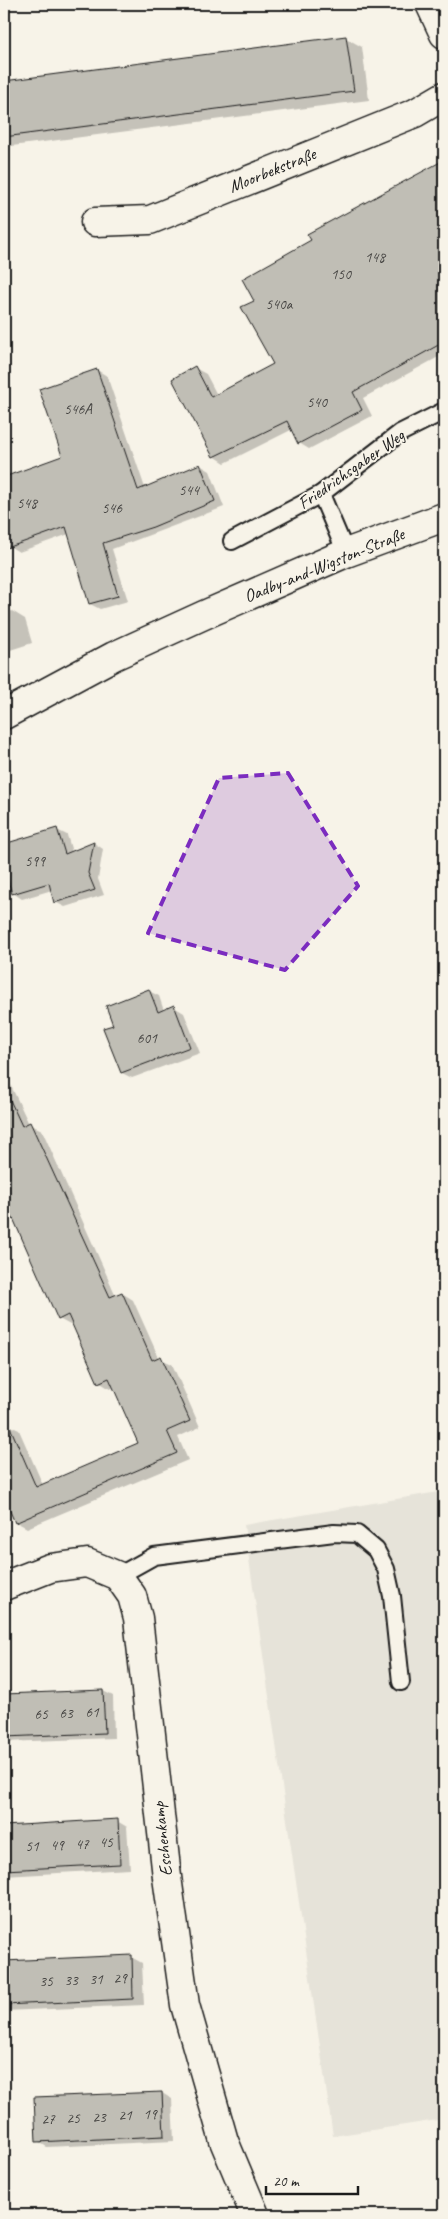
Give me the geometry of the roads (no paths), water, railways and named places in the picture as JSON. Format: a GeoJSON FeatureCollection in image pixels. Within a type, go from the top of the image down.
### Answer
{"type":"FeatureCollection","features":[{"type":"Feature","properties":{"kind":"street"},"geometry":{"type":"LineString","coordinates":[[430,4],[444,34]]}},
{"type":"Feature","properties":{"kind":"street","name":"Moorbekstraße"},"geometry":{"type":"LineString","coordinates":[[95,222],[150,220],[415,113],[444,96]]}},
{"type":"Feature","properties":{"kind":"street","name":"Oadby-and-Wigston-Straße"},"geometry":{"type":"LineString","coordinates":[[4,715],[114,656],[204,615],[346,553],[444,517]]}},
{"type":"Feature","properties":{"kind":"street"},"geometry":{"type":"LineString","coordinates":[[4,1586],[50,1568],[88,1563],[118,1576]]}},
{"type":"Feature","properties":{"kind":"street","name":"Eschenkamp"},"geometry":{"type":"LineString","coordinates":[[118,1576],[132,1596],[138,1618],[167,1877],[185,2005],[224,2141],[255,2215]]}},
{"type":"Feature","properties":{"kind":"lane","name":"Friedrichsgaber Weg"},"geometry":{"type":"LineString","coordinates":[[232,541],[321,494],[400,433],[444,411]]}},
{"type":"Feature","properties":{"kind":"lane"},"geometry":{"type":"LineString","coordinates":[[321,494],[346,553]]}},
{"type":"Feature","properties":{"kind":"lane"},"geometry":{"type":"LineString","coordinates":[[118,1576],[154,1556],[334,1533],[357,1534],[376,1550],[386,1570],[392,1596],[401,1682]]}}]}
